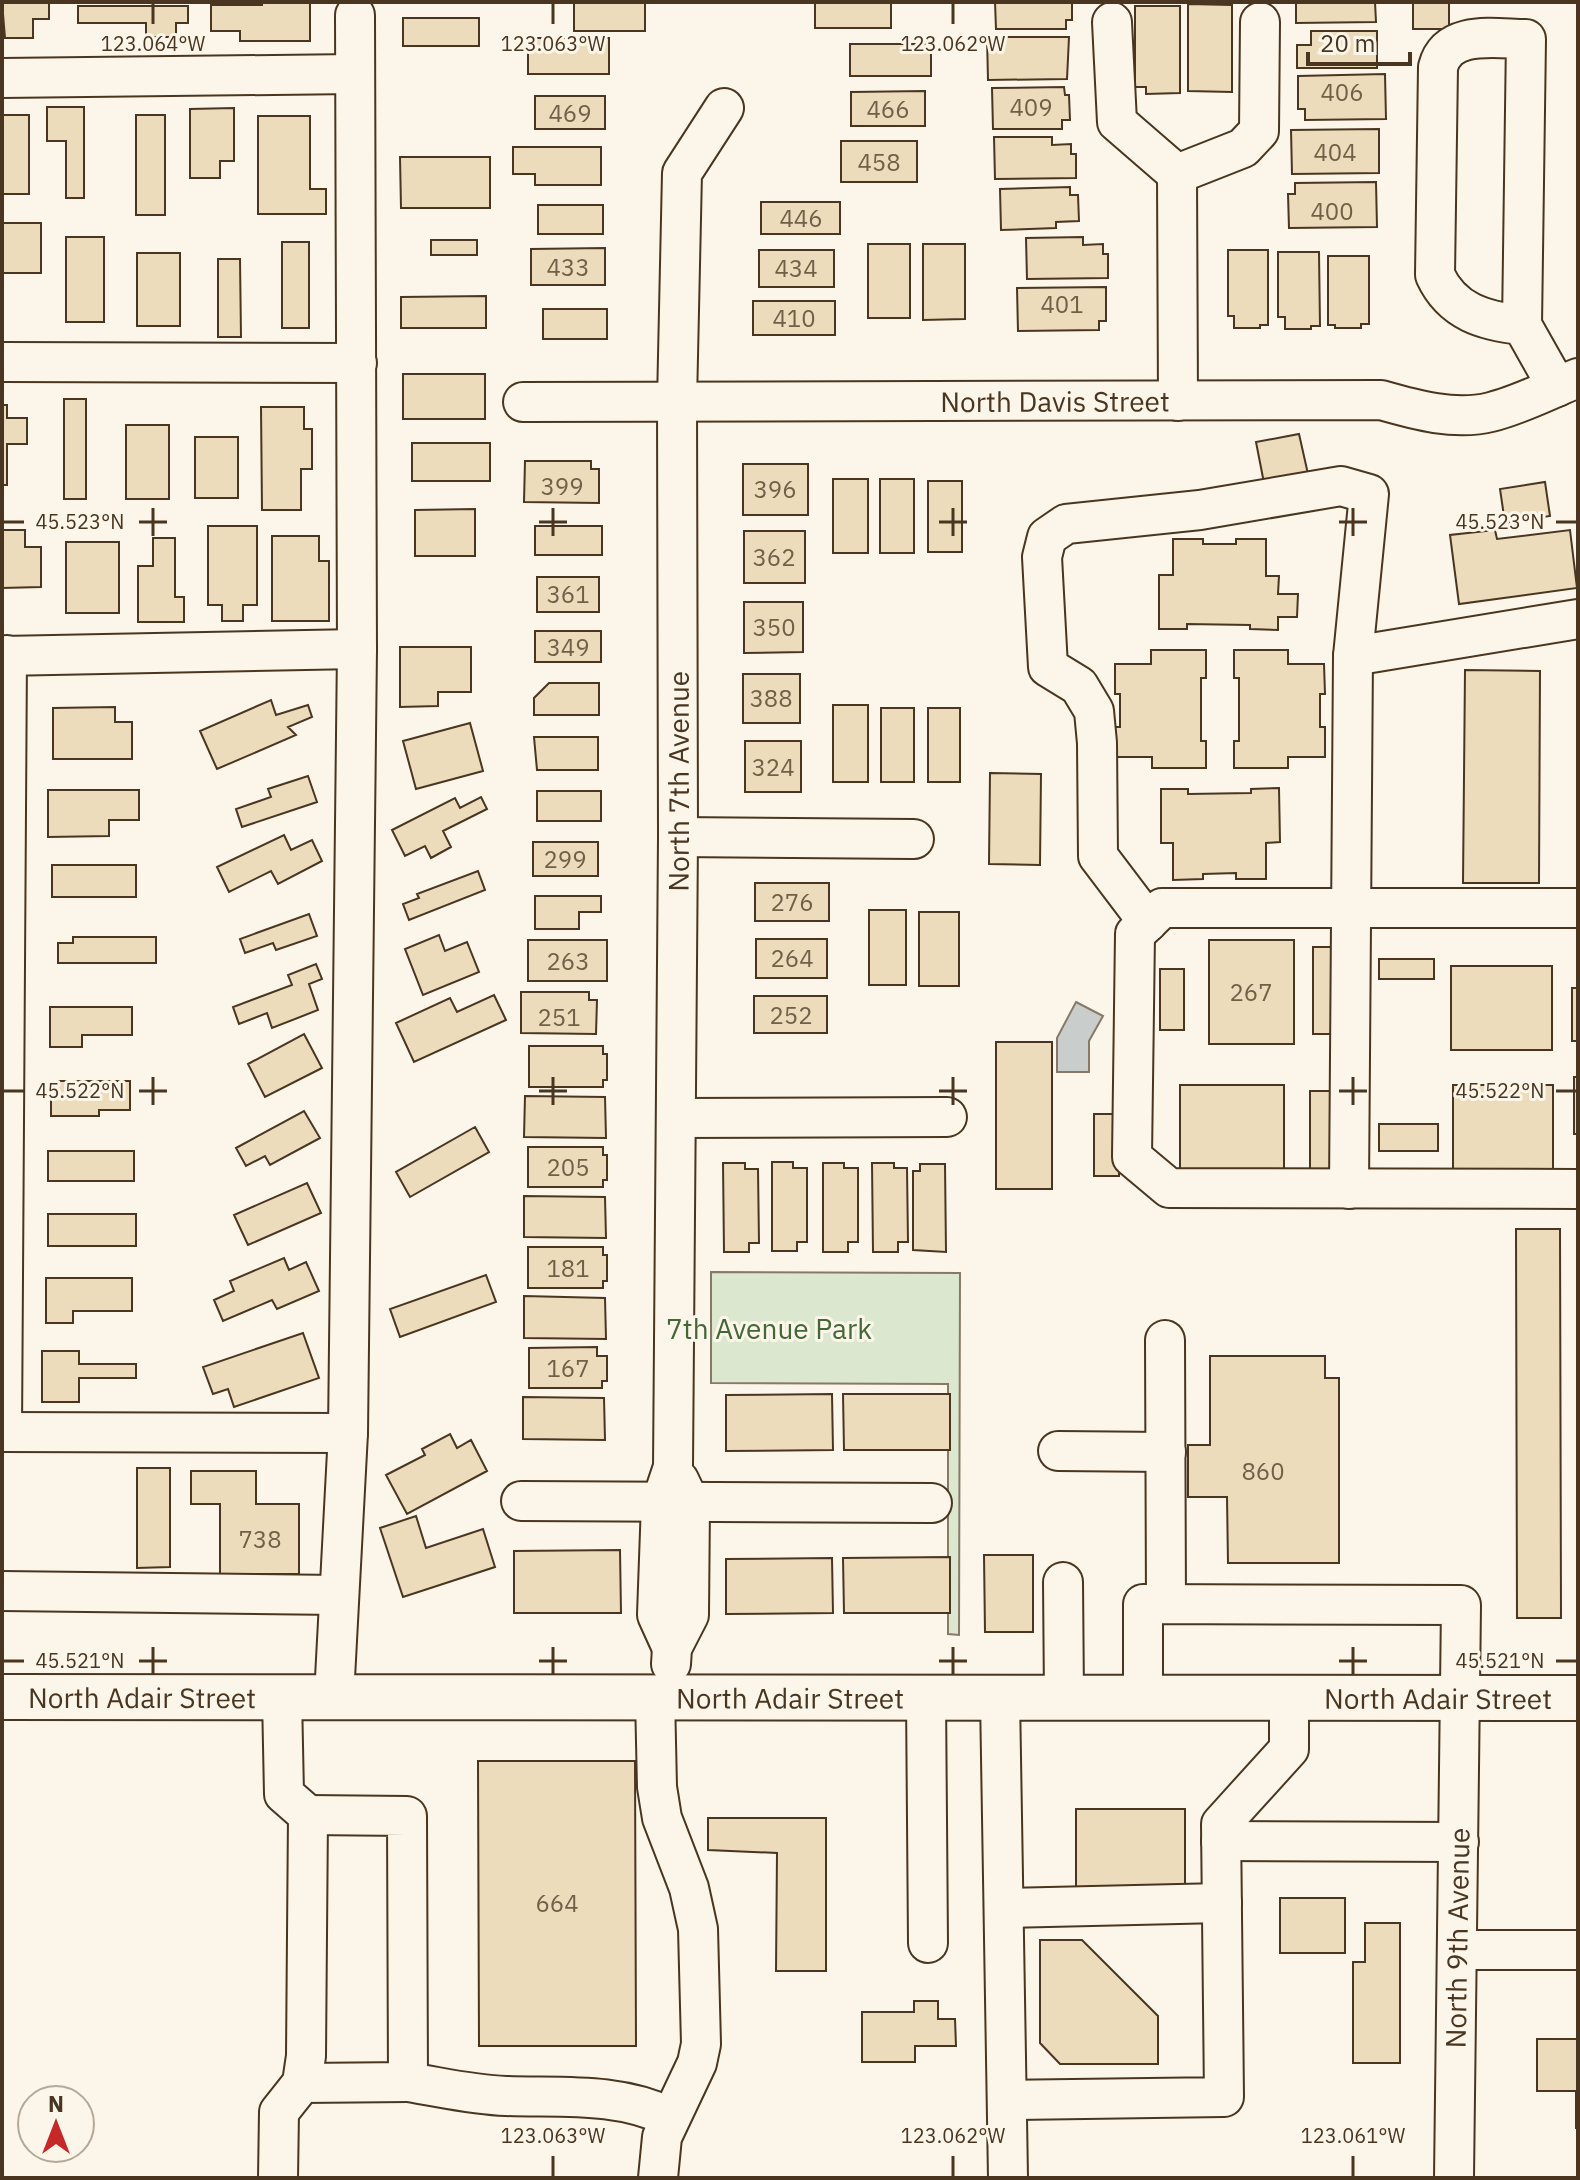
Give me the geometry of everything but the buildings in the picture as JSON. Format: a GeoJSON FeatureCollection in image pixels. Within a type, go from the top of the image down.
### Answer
{"type":"FeatureCollection","features":[{"type":"Feature","properties":{"kind":"highway","name":"North Adair Street"},"geometry":{"type":"LineString","coordinates":[[2,1697],[1578,1698]]}},
{"type":"Feature","properties":{"kind":"street"},"geometry":{"type":"LineString","coordinates":[[334,1697],[348,1433],[357,649],[355,15]]}},
{"type":"Feature","properties":{"kind":"street"},"geometry":{"type":"LineString","coordinates":[[1112,22],[1117,122],[1177,174],[1178,401]]}},
{"type":"Feature","properties":{"kind":"street"},"geometry":{"type":"LineString","coordinates":[[1177,174],[1243,148],[1259,131],[1260,22]]}},
{"type":"Feature","properties":{"kind":"street"},"geometry":{"type":"LineString","coordinates":[[1522,325],[1494,322],[1473,315],[1454,303],[1442,290],[1435,275],[1438,67],[1441,58],[1452,46],[1469,38],[1526,39],[1522,325],[1567,383]]}},
{"type":"Feature","properties":{"kind":"street"},"geometry":{"type":"LineString","coordinates":[[2,78],[355,74]]}},
{"type":"Feature","properties":{"kind":"street","name":"North 7th Avenue"},"geometry":{"type":"LineString","coordinates":[[658,2178],[662,2137],[669,2117],[689,2084],[701,2044],[698,1929],[689,1888],[662,1818],[657,1787],[662,1696],[672,1648],[657,1615],[675,1503],[677,402],[682,173],[724,108]]}},
{"type":"Feature","properties":{"kind":"street"},"geometry":{"type":"LineString","coordinates":[[2,362],[357,363]]}},
{"type":"Feature","properties":{"kind":"street","name":"North Davis Street"},"geometry":{"type":"LineString","coordinates":[[523,402],[1381,400],[1422,411],[1455,415],[1491,412],[1567,383]]}},
{"type":"Feature","properties":{"kind":"street"},"geometry":{"type":"LineString","coordinates":[[1148,922],[1098,856],[1094,711],[1079,686],[1048,667],[1042,557],[1047,537],[1066,524],[1200,510],[1341,486],[1369,494],[1353,656],[1349,1189]]}},
{"type":"Feature","properties":{"kind":"street"},"geometry":{"type":"LineString","coordinates":[[1353,656],[1578,619]]}},
{"type":"Feature","properties":{"kind":"street"},"geometry":{"type":"LineString","coordinates":[[348,1433],[2,1432],[5,656],[357,649]]}},
{"type":"Feature","properties":{"kind":"street"},"geometry":{"type":"LineString","coordinates":[[678,837],[914,839]]}},
{"type":"Feature","properties":{"kind":"street"},"geometry":{"type":"LineString","coordinates":[[1578,908],[1162,908],[1135,934],[1132,1157],[1169,1188],[1578,1189]]}},
{"type":"Feature","properties":{"kind":"street"},"geometry":{"type":"LineString","coordinates":[[676,1118],[947,1117]]}},
{"type":"Feature","properties":{"kind":"street"},"geometry":{"type":"LineString","coordinates":[[1143,1697],[1143,1604],[1166,1604],[1165,1340]]}},
{"type":"Feature","properties":{"kind":"street"},"geometry":{"type":"LineString","coordinates":[[1058,1451],[1166,1452]]}},
{"type":"Feature","properties":{"kind":"street"},"geometry":{"type":"LineString","coordinates":[[521,1501],[932,1503]]}},
{"type":"Feature","properties":{"kind":"street"},"geometry":{"type":"LineString","coordinates":[[1063,1582],[1064,1697]]}},
{"type":"Feature","properties":{"kind":"street"},"geometry":{"type":"LineString","coordinates":[[2,1591],[339,1595]]}},
{"type":"Feature","properties":{"kind":"street","name":"North 9th Avenue"},"geometry":{"type":"LineString","coordinates":[[1166,1604],[1461,1605],[1454,2178]]}},
{"type":"Feature","properties":{"kind":"street"},"geometry":{"type":"LineString","coordinates":[[282,1697],[284,1794],[308,1815],[407,1816],[408,2082]]}},
{"type":"Feature","properties":{"kind":"street"},"geometry":{"type":"LineString","coordinates":[[926,1697],[928,1943]]}},
{"type":"Feature","properties":{"kind":"street"},"geometry":{"type":"LineString","coordinates":[[1000,1697],[1008,2178]]}},
{"type":"Feature","properties":{"kind":"street"},"geometry":{"type":"LineString","coordinates":[[1007,2100],[1224,2097],[1221,1824],[1289,1749],[1289,1698]]}},
{"type":"Feature","properties":{"kind":"street"},"geometry":{"type":"LineString","coordinates":[[278,2178],[279,2112],[302,2083],[306,2056],[308,1815]]}},
{"type":"Feature","properties":{"kind":"street"},"geometry":{"type":"LineString","coordinates":[[1221,1841],[1459,1842]]}},
{"type":"Feature","properties":{"kind":"street"},"geometry":{"type":"LineString","coordinates":[[1004,1908],[1222,1903]]}},
{"type":"Feature","properties":{"kind":"street"},"geometry":{"type":"LineString","coordinates":[[1457,1950],[1578,1950]]}},
{"type":"Feature","properties":{"kind":"street"},"geometry":{"type":"LineString","coordinates":[[302,2083],[408,2082],[502,2096],[618,2100],[645,2105],[669,2117]]}},
{"type":"Feature","properties":{"kind":"green space","name":"7th Avenue Park"},"geometry":{"type":"Polygon","coordinates":[[[711,1272],[960,1273],[959,1635],[948,1634],[948,1384],[711,1383],[711,1272]]]}},
{"type":"Feature","properties":{"kind":"shaded area"},"geometry":{"type":"Polygon","coordinates":[[[1076,1002],[1103,1016],[1089,1041],[1089,1072],[1057,1072],[1057,1038],[1076,1002]]]}}]}
